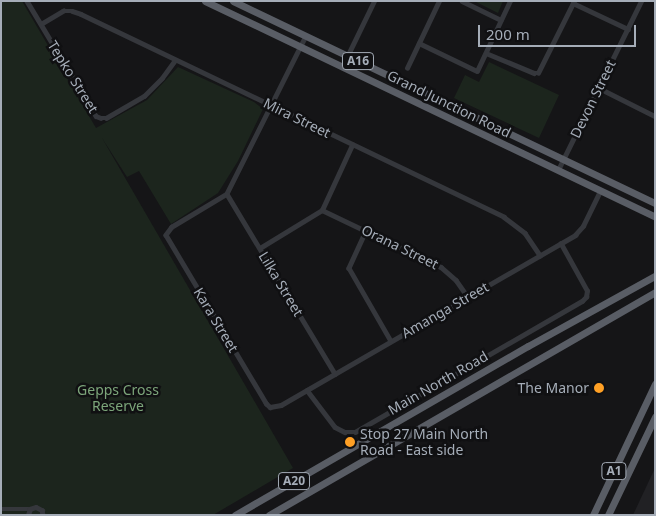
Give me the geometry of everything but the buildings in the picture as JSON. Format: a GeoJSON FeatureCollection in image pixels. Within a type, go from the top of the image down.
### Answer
{"type":"FeatureCollection","features":[{"type":"Feature","properties":{"kind":"highway","name":"Grand Junction Road"},"geometry":{"type":"LineString","coordinates":[[205,1],[655,217]]}},
{"type":"Feature","properties":{"kind":"highway","name":"Grand Junction Road"},"geometry":{"type":"LineString","coordinates":[[233,1],[655,203]]}},
{"type":"Feature","properties":{"kind":"highway"},"geometry":{"type":"LineString","coordinates":[[598,176],[600,191],[613,183]]}},
{"type":"Feature","properties":{"kind":"highway","name":"Main North Road"},"geometry":{"type":"LineString","coordinates":[[235,515],[534,342],[590,314],[655,276]]}},
{"type":"Feature","properties":{"kind":"highway","name":"A20"},"geometry":{"type":"LineString","coordinates":[[269,515],[655,292]]}},
{"type":"Feature","properties":{"kind":"highway"},"geometry":{"type":"LineString","coordinates":[[590,314],[596,325]]}},
{"type":"Feature","properties":{"kind":"highway","name":"A1"},"geometry":{"type":"LineString","coordinates":[[593,515],[655,384]]}},
{"type":"Feature","properties":{"kind":"highway","name":"A1"},"geometry":{"type":"LineString","coordinates":[[608,515],[655,417]]}},
{"type":"Feature","properties":{"kind":"street","name":"Tepko Street"},"geometry":{"type":"LineString","coordinates":[[27,1],[96,116],[101,118],[106,118],[144,96],[162,78],[175,60]]}},
{"type":"Feature","properties":{"kind":"street"},"geometry":{"type":"LineString","coordinates":[[342,67],[374,1]]}},
{"type":"Feature","properties":{"kind":"street"},"geometry":{"type":"LineString","coordinates":[[407,68],[439,1]]}},
{"type":"Feature","properties":{"kind":"street"},"geometry":{"type":"LineString","coordinates":[[462,1],[501,20]]}},
{"type":"Feature","properties":{"kind":"street"},"geometry":{"type":"LineString","coordinates":[[419,43],[477,71],[510,1]]}},
{"type":"Feature","properties":{"kind":"street","name":"Devon Street"},"geometry":{"type":"LineString","coordinates":[[558,170],[641,1]]}},
{"type":"Feature","properties":{"kind":"street"},"geometry":{"type":"LineString","coordinates":[[486,53],[534,74],[538,73],[574,2],[628,29]]}},
{"type":"Feature","properties":{"kind":"street","name":"Mira Street"},"geometry":{"type":"LineString","coordinates":[[41,24],[63,11],[72,11],[518,225],[540,255]]}},
{"type":"Feature","properties":{"kind":"street"},"geometry":{"type":"LineString","coordinates":[[226,194],[306,36]]}},
{"type":"Feature","properties":{"kind":"street"},"geometry":{"type":"LineString","coordinates":[[599,88],[655,116]]}},
{"type":"Feature","properties":{"kind":"street"},"geometry":{"type":"LineString","coordinates":[[260,248],[322,210],[352,144]]}},
{"type":"Feature","properties":{"kind":"street","name":"Amanga Street"},"geometry":{"type":"LineString","coordinates":[[270,407],[281,405],[575,235],[583,226],[600,191]]}},
{"type":"Feature","properties":{"kind":"street","name":"Kara Street"},"geometry":{"type":"LineString","coordinates":[[226,194],[168,230],[166,235],[270,407]]}},
{"type":"Feature","properties":{"kind":"street","name":"Lilka Street"},"geometry":{"type":"LineString","coordinates":[[226,194],[335,374]]}},
{"type":"Feature","properties":{"kind":"street","name":"Orana Street"},"geometry":{"type":"LineString","coordinates":[[322,210],[441,267],[456,280],[468,297]]}},
{"type":"Feature","properties":{"kind":"street"},"geometry":{"type":"LineString","coordinates":[[366,231],[349,268],[390,342]]}},
{"type":"Feature","properties":{"kind":"street"},"geometry":{"type":"LineString","coordinates":[[307,390],[335,427],[345,432],[355,432],[582,301],[586,297],[587,291],[560,244]]}},
{"type":"Feature","properties":{"kind":"street"},"geometry":{"type":"LineString","coordinates":[[1,509],[30,509],[38,507],[45,514]]}},
{"type":"Feature","properties":{"kind":"street"},"geometry":{"type":"LineString","coordinates":[[17,508],[28,515],[30,509]]}},
{"type":"Feature","properties":{"kind":"shaded area"},"geometry":{"type":"Polygon","coordinates":[[[655,468],[655,515],[633,515],[655,468]]]}},
{"type":"Feature","properties":{"kind":"green space","name":"Gepps Cross Reserve"},"geometry":{"type":"Polygon","coordinates":[[[1,1],[22,1],[96,128],[147,100],[178,67],[254,102],[263,109],[238,161],[218,193],[171,224],[139,171],[127,177],[102,138],[293,468],[213,515],[1,515],[1,1]]]}},
{"type":"Feature","properties":{"kind":"green space"},"geometry":{"type":"Polygon","coordinates":[[[474,1],[503,1],[498,13],[474,1]]]}},
{"type":"Feature","properties":{"kind":"green space"},"geometry":{"type":"Polygon","coordinates":[[[489,62],[559,95],[539,138],[454,98],[465,75],[479,82],[489,62]]]}},
{"type":"Feature","properties":{"kind":"place","name":"The Manor"},"geometry":{"type":"Point","coordinates":[599,388]}},
{"type":"Feature","properties":{"kind":"place","name":"Stop 27 Main North Road - East side"},"geometry":{"type":"Point","coordinates":[350,442]}}]}
